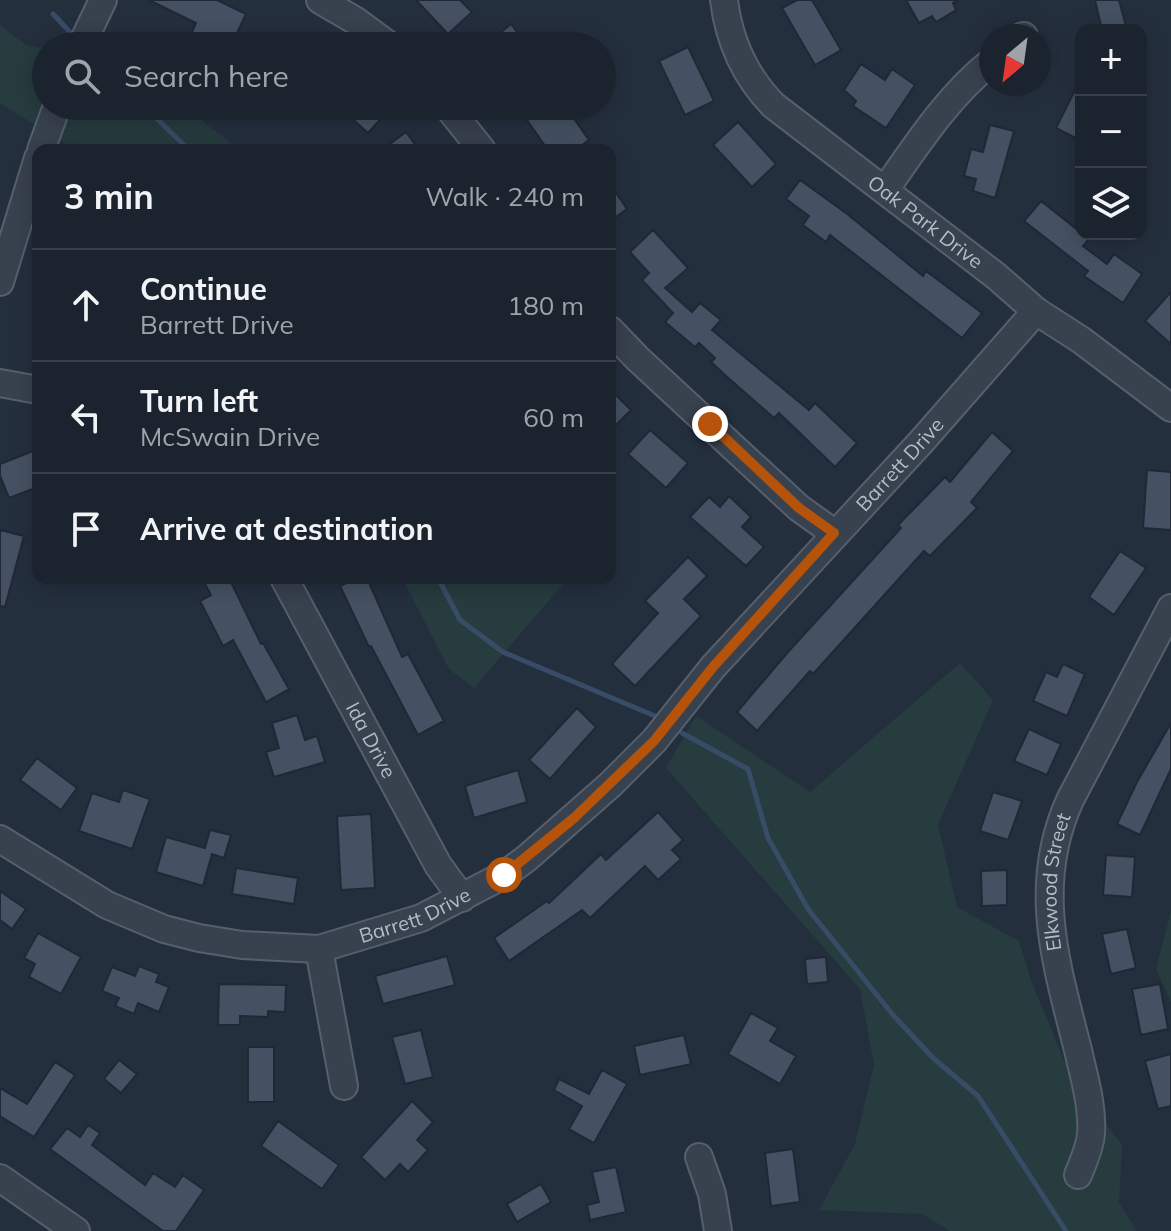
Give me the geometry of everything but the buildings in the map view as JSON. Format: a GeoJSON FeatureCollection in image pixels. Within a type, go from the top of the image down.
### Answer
{"type":"FeatureCollection","features":[{"type":"Feature","properties":{"kind":"street"},"geometry":{"type":"LineString","coordinates":[[88,32],[103,0]]}},
{"type":"Feature","properties":{"kind":"street"},"geometry":{"type":"LineString","coordinates":[[320,0],[371,32]]}},
{"type":"Feature","properties":{"kind":"street","name":"Oak Park Drive"},"geometry":{"type":"LineString","coordinates":[[724,0],[730,35],[737,53],[773,105],[996,276],[1036,311],[1081,340],[1171,408]]}},
{"type":"Feature","properties":{"kind":"street"},"geometry":{"type":"LineString","coordinates":[[885,190],[914,148],[979,71]]}},
{"type":"Feature","properties":{"kind":"street"},"geometry":{"type":"LineString","coordinates":[[43,144],[52,120]]}},
{"type":"Feature","properties":{"kind":"street"},"geometry":{"type":"LineString","coordinates":[[458,120],[477,144]]}},
{"type":"Feature","properties":{"kind":"street"},"geometry":{"type":"LineString","coordinates":[[1,272],[32,176]]}},
{"type":"Feature","properties":{"kind":"street","name":"Barrett Drive"},"geometry":{"type":"LineString","coordinates":[[0,839],[107,905],[164,929],[242,945],[319,949],[421,918],[462,898],[504,875],[527,858],[611,784],[654,741],[713,667],[921,442],[1036,311]]}},
{"type":"Feature","properties":{"kind":"street"},"geometry":{"type":"LineString","coordinates":[[616,336],[799,508],[834,533]]}},
{"type":"Feature","properties":{"kind":"street"},"geometry":{"type":"LineString","coordinates":[[0,383],[32,389]]}},
{"type":"Feature","properties":{"kind":"street","name":"Ida Drive"},"geometry":{"type":"LineString","coordinates":[[287,584],[438,865],[462,898]]}},
{"type":"Feature","properties":{"kind":"street","name":"Elkwood Street"},"geometry":{"type":"LineString","coordinates":[[1078,1175],[1089,1147],[1091,1123],[1088,1091],[1051,934],[1048,905],[1051,859],[1061,819],[1070,800],[1171,608]]}},
{"type":"Feature","properties":{"kind":"street"},"geometry":{"type":"LineString","coordinates":[[319,949],[344,1086]]}},
{"type":"Feature","properties":{"kind":"street"},"geometry":{"type":"LineString","coordinates":[[699,1157],[712,1194],[718,1231]]}},
{"type":"Feature","properties":{"kind":"street"},"geometry":{"type":"LineString","coordinates":[[0,1178],[76,1231]]}},
{"type":"Feature","properties":{"kind":"green space"},"geometry":{"type":"Polygon","coordinates":[[[0,25],[32,47],[32,120],[201,120],[232,144],[65,144],[0,103],[0,25]]]}},
{"type":"Feature","properties":{"kind":"green space"},"geometry":{"type":"Polygon","coordinates":[[[405,584],[563,584],[474,688],[449,669],[405,584]]]}},
{"type":"Feature","properties":{"kind":"green space"},"geometry":{"type":"Polygon","coordinates":[[[960,663],[993,700],[938,825],[957,907],[1019,941],[1032,983],[1072,1079],[1122,1145],[1119,1203],[1137,1231],[950,1231],[922,1214],[819,1210],[855,1144],[874,1065],[860,989],[666,768],[696,716],[810,792],[960,663]]]}},
{"type":"Feature","properties":{"kind":"green space"},"geometry":{"type":"Polygon","coordinates":[[[1171,911],[1171,1002],[1156,969],[1171,911]]]}},
{"type":"Feature","properties":{"kind":"waterway"},"geometry":{"type":"LineString","coordinates":[[53,14],[70,32]]}},
{"type":"Feature","properties":{"kind":"waterway"},"geometry":{"type":"LineString","coordinates":[[158,120],[183,144]]}},
{"type":"Feature","properties":{"kind":"waterway"},"geometry":{"type":"LineString","coordinates":[[441,584],[460,620],[503,652],[655,716]]}},
{"type":"Feature","properties":{"kind":"waterway"},"geometry":{"type":"LineString","coordinates":[[682,733],[748,769],[768,838],[808,909],[893,1015],[933,1058],[978,1096],[1066,1231]]}},
{"type":"Feature","properties":{"kind":"route"},"geometry":{"type":"LineString","coordinates":[[504,875],[574,818],[654,741],[713,667],[834,533],[799,508],[710,424]]}}]}
